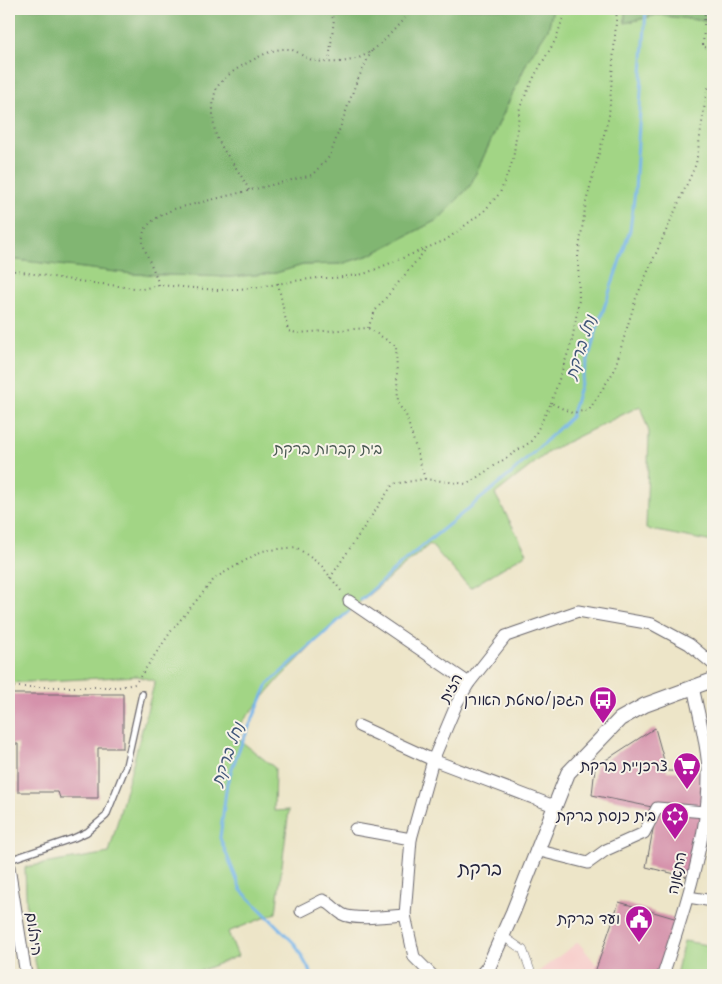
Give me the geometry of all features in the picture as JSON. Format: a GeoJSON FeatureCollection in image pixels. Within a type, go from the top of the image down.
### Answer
{"type":"FeatureCollection","features":[{"type":"Feature","properties":{"kind":"street"},"geometry":{"type":"LineString","coordinates":[[349,601],[469,684]]}},
{"type":"Feature","properties":{"kind":"street","name":"הזית"},"geometry":{"type":"LineString","coordinates":[[432,975],[414,957],[405,915],[411,839],[433,760],[458,703],[469,684],[506,636],[578,611],[652,624],[689,644],[713,664]]}},
{"type":"Feature","properties":{"kind":"street"},"geometry":{"type":"LineString","coordinates":[[482,975],[488,968],[503,936],[568,773],[620,719],[645,705],[713,680]]}},
{"type":"Feature","properties":{"kind":"street","name":"התאנה"},"geometry":{"type":"LineString","coordinates":[[663,975],[688,897],[705,812],[708,772],[693,686]]}},
{"type":"Feature","properties":{"kind":"street"},"geometry":{"type":"LineString","coordinates":[[359,726],[433,760],[554,806]]}},
{"type":"Feature","properties":{"kind":"street"},"geometry":{"type":"LineString","coordinates":[[536,850],[588,863],[606,850],[644,833],[657,808],[705,812]]}},
{"type":"Feature","properties":{"kind":"street"},"geometry":{"type":"LineString","coordinates":[[355,829],[411,839]]}},
{"type":"Feature","properties":{"kind":"street","name":"היהלום"},"geometry":{"type":"LineString","coordinates":[[9,867],[26,975]]}},
{"type":"Feature","properties":{"kind":"street"},"geometry":{"type":"LineString","coordinates":[[688,897],[713,901]]}},
{"type":"Feature","properties":{"kind":"street"},"geometry":{"type":"LineString","coordinates":[[301,911],[324,900],[331,903],[343,915],[365,917],[405,915]]}},
{"type":"Feature","properties":{"kind":"street"},"geometry":{"type":"LineString","coordinates":[[503,936],[524,950],[532,975]]}},
{"type":"Feature","properties":{"kind":"lane"},"geometry":{"type":"LineString","coordinates":[[9,860],[74,838],[87,832],[106,816],[126,766],[142,694]]}},
{"type":"Feature","properties":{"kind":"path"},"geometry":{"type":"LineString","coordinates":[[326,9],[334,19],[329,61]]}},
{"type":"Feature","properties":{"kind":"path"},"geometry":{"type":"LineString","coordinates":[[249,190],[241,173],[218,139],[214,128],[213,110],[217,86],[240,67],[266,53],[283,49],[289,48],[310,59],[339,62],[362,56],[372,50],[413,9]]}},
{"type":"Feature","properties":{"kind":"path"},"geometry":{"type":"LineString","coordinates":[[9,270],[142,289],[159,285],[218,290],[254,288],[364,274],[446,240],[484,211],[500,193],[513,160],[520,107],[535,75],[556,39],[566,9]]}},
{"type":"Feature","properties":{"kind":"path"},"geometry":{"type":"LineString","coordinates":[[330,578],[393,484],[426,478],[467,484],[532,440],[551,403],[572,341],[579,300],[578,256],[586,202],[609,116],[616,9]]}},
{"type":"Feature","properties":{"kind":"path"},"geometry":{"type":"LineString","coordinates":[[705,9],[703,46],[713,48]]}},
{"type":"Feature","properties":{"kind":"path"},"geometry":{"type":"LineString","coordinates":[[159,285],[151,260],[142,245],[141,239],[145,228],[158,216],[174,209],[312,175],[330,156],[356,83],[372,50]]}},
{"type":"Feature","properties":{"kind":"path"},"geometry":{"type":"LineString","coordinates":[[551,403],[572,413],[589,410],[614,371],[636,298],[696,164],[707,89],[713,84]]}},
{"type":"Feature","properties":{"kind":"path"},"geometry":{"type":"LineString","coordinates":[[368,328],[376,311],[427,248]]}},
{"type":"Feature","properties":{"kind":"path"},"geometry":{"type":"LineString","coordinates":[[278,284],[288,331],[297,333],[368,328],[396,346],[398,404],[408,423],[426,478]]}},
{"type":"Feature","properties":{"kind":"path"},"geometry":{"type":"LineString","coordinates":[[9,687],[119,687],[135,684],[172,630],[215,578],[262,552],[296,547],[321,565],[349,601]]}},
{"type":"Feature","properties":{"kind":"shaded area"},"geometry":{"type":"Polygon","coordinates":[[[578,942],[597,965],[594,975],[534,975],[578,942]]]}},
{"type":"Feature","properties":{"kind":"green space"},"geometry":{"type":"Polygon","coordinates":[[[9,9],[553,9],[548,29],[528,60],[470,186],[439,219],[370,255],[341,264],[303,265],[276,273],[231,277],[133,274],[9,259],[9,9]]]}},
{"type":"Feature","properties":{"kind":"green space","name":"בית קברות ברקת"},"geometry":{"type":"Polygon","coordinates":[[[553,9],[625,9],[625,23],[657,15],[713,22],[713,542],[646,529],[649,432],[640,406],[551,450],[495,494],[527,553],[470,588],[430,544],[337,621],[280,678],[232,734],[275,768],[274,811],[289,810],[276,913],[228,932],[238,956],[190,975],[38,975],[27,922],[25,867],[109,853],[155,681],[137,676],[9,683],[9,259],[133,274],[231,277],[276,273],[303,265],[341,264],[370,255],[439,219],[470,186],[528,60],[548,29],[553,9]]]}},
{"type":"Feature","properties":{"kind":"green space"},"geometry":{"type":"Polygon","coordinates":[[[625,9],[713,9],[713,22],[657,15],[625,23],[625,9]]]}},
{"type":"Feature","properties":{"kind":"green space"},"geometry":{"type":"Polygon","coordinates":[[[684,941],[713,946],[713,975],[676,975],[684,941]]]}},
{"type":"Feature","properties":{"kind":"building"},"geometry":{"type":"Polygon","coordinates":[[[10,694],[123,694],[123,748],[98,748],[98,798],[60,798],[58,792],[18,792],[18,744],[11,744],[10,694]]]}},
{"type":"Feature","properties":{"kind":"building"},"geometry":{"type":"Polygon","coordinates":[[[655,728],[667,771],[708,772],[692,878],[646,867],[657,808],[592,795],[595,767],[655,728]]]}},
{"type":"Feature","properties":{"kind":"building","name":"ועד ברקת"},"geometry":{"type":"Polygon","coordinates":[[[619,902],[681,920],[663,975],[594,975],[619,902]]]}},
{"type":"Feature","properties":{"kind":"waterway","name":"נחל ברקת"},"geometry":{"type":"LineString","coordinates":[[361,600],[404,561],[512,473],[571,417],[597,329],[630,230],[635,191],[646,9]]}},
{"type":"Feature","properties":{"kind":"waterway","name":"נחל ברקת"},"geometry":{"type":"LineString","coordinates":[[312,975],[295,944],[241,890],[220,838],[227,783],[238,752],[268,684],[349,611]]}},
{"type":"Feature","properties":{"kind":"place","name":"הגפן/סמטת האורן"},"geometry":{"type":"Point","coordinates":[603,724]}},
{"type":"Feature","properties":{"kind":"place","name":"צרכניית ברקת"},"geometry":{"type":"Point","coordinates":[687,790]}},
{"type":"Feature","properties":{"kind":"place","name":"בית כנסת ברקת"},"geometry":{"type":"Point","coordinates":[675,840]}},
{"type":"Feature","properties":{"kind":"place","name":"ועד ברקת"},"geometry":{"type":"Point","coordinates":[639,943]}},
{"type":"Feature","properties":{"kind":"district","name":"ברקת"},"geometry":{"type":"Point","coordinates":[480,869]}}]}
